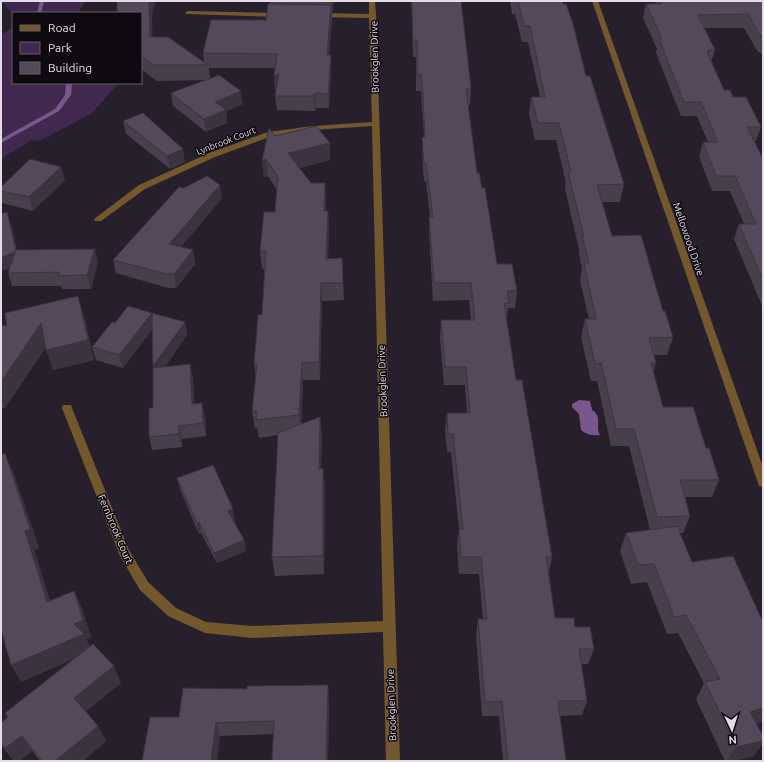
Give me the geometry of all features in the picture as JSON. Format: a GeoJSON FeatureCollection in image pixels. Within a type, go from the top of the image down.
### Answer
{"type":"FeatureCollection","features":[{"type":"Feature","properties":{"kind":"street","name":"Brookglen Drive"},"geometry":{"type":"LineString","coordinates":[[372,1],[393,761]]}},
{"type":"Feature","properties":{"kind":"street","name":"Mellowood Drive"},"geometry":{"type":"LineString","coordinates":[[595,1],[763,483]]}},
{"type":"Feature","properties":{"kind":"street"},"geometry":{"type":"LineString","coordinates":[[188,13],[288,15]]}},
{"type":"Feature","properties":{"kind":"street"},"geometry":{"type":"LineString","coordinates":[[312,15],[373,16]]}},
{"type":"Feature","properties":{"kind":"street","name":"Lynbrook Court"},"geometry":{"type":"LineString","coordinates":[[98,219],[142,187],[212,155],[271,134],[313,128],[375,124]]}},
{"type":"Feature","properties":{"kind":"street","name":"Fernbrook Court"},"geometry":{"type":"LineString","coordinates":[[67,408],[124,552],[144,586],[172,612],[205,627],[252,632],[389,626]]}},
{"type":"Feature","properties":{"kind":"green space"},"geometry":{"type":"Polygon","coordinates":[[[1,1],[86,1],[79,12],[12,13],[1,1]]]}},
{"type":"Feature","properties":{"kind":"green space"},"geometry":{"type":"Polygon","coordinates":[[[12,28],[12,84],[118,84],[91,114],[39,141],[32,140],[1,159],[1,35],[12,28]]]}},
{"type":"Feature","properties":{"kind":"shaded area"},"geometry":{"type":"Polygon","coordinates":[[[579,400],[590,401],[592,410],[598,419],[600,435],[590,435],[581,430],[579,414],[572,407],[572,404],[579,400]]]}},
{"type":"Feature","properties":{"kind":"building"},"geometry":{"type":"Polygon","coordinates":[[[117,1],[149,1],[150,37],[168,37],[208,65],[154,65],[142,57],[142,12],[117,12],[117,1]]]}},
{"type":"Feature","properties":{"kind":"building"},"geometry":{"type":"Polygon","coordinates":[[[412,1],[461,1],[471,88],[466,89],[477,173],[479,173],[482,188],[485,188],[497,264],[512,264],[517,291],[507,291],[509,303],[504,303],[516,380],[522,380],[552,557],[546,557],[555,618],[574,618],[575,627],[590,627],[594,649],[579,649],[587,701],[558,701],[566,761],[508,761],[502,701],[485,702],[478,619],[487,619],[481,557],[461,557],[459,529],[463,529],[453,434],[448,434],[447,413],[470,413],[466,367],[445,367],[441,320],[475,320],[471,283],[434,283],[429,217],[433,217],[426,164],[424,164],[422,137],[425,137],[424,97],[421,74],[417,74],[417,40],[413,40],[412,1]]]}},
{"type":"Feature","properties":{"kind":"building"},"geometry":{"type":"Polygon","coordinates":[[[518,1],[562,1],[563,4],[566,4],[573,24],[586,76],[590,76],[624,184],[597,185],[612,236],[641,235],[663,311],[665,311],[673,337],[649,338],[656,363],[651,363],[663,407],[693,407],[706,448],[709,448],[719,480],[680,480],[690,516],[657,517],[634,429],[616,429],[601,363],[595,364],[585,319],[596,319],[584,263],[589,263],[582,236],[584,236],[568,172],[571,172],[559,123],[538,123],[531,97],[545,97],[530,26],[524,26],[518,1]]]}},
{"type":"Feature","properties":{"kind":"building"},"geometry":{"type":"Polygon","coordinates":[[[661,1],[763,1],[763,38],[748,14],[698,15],[715,50],[708,50],[709,52],[707,52],[724,90],[730,90],[733,97],[746,97],[761,127],[747,127],[763,159],[763,280],[739,224],[756,224],[735,176],[716,176],[703,142],[718,142],[701,102],[684,102],[659,39],[662,39],[646,4],[662,4],[661,1]]]}},
{"type":"Feature","properties":{"kind":"building"},"geometry":{"type":"Polygon","coordinates":[[[268,4],[331,5],[327,55],[331,55],[328,94],[315,93],[314,96],[275,96],[279,73],[274,76],[277,54],[203,53],[211,20],[266,20],[268,4]]]}},
{"type":"Feature","properties":{"kind":"building"},"geometry":{"type":"Polygon","coordinates":[[[219,75],[241,91],[215,102],[226,110],[204,119],[171,93],[219,75]]]}},
{"type":"Feature","properties":{"kind":"building"},"geometry":{"type":"Polygon","coordinates":[[[143,113],[183,149],[167,156],[123,121],[143,113]]]}},
{"type":"Feature","properties":{"kind":"building"},"geometry":{"type":"Polygon","coordinates":[[[316,126],[330,143],[288,153],[311,183],[325,183],[324,211],[328,211],[326,259],[342,258],[343,283],[321,283],[319,362],[302,363],[299,415],[256,420],[257,411],[252,411],[257,364],[254,364],[258,315],[262,314],[266,251],[260,251],[264,212],[275,212],[278,177],[266,159],[262,160],[269,128],[275,136],[316,126]]]}},
{"type":"Feature","properties":{"kind":"building"},"geometry":{"type":"Polygon","coordinates":[[[30,159],[61,167],[29,197],[1,191],[1,187],[30,159]]]}},
{"type":"Feature","properties":{"kind":"building"},"geometry":{"type":"Polygon","coordinates":[[[207,176],[220,185],[169,244],[193,250],[174,274],[166,274],[113,260],[179,187],[184,188],[207,176]]]}},
{"type":"Feature","properties":{"kind":"building"},"geometry":{"type":"Polygon","coordinates":[[[7,212],[16,251],[1,258],[1,214],[7,212]]]}},
{"type":"Feature","properties":{"kind":"building"},"geometry":{"type":"Polygon","coordinates":[[[95,249],[87,275],[58,276],[59,272],[8,273],[16,250],[95,249]]]}},
{"type":"Feature","properties":{"kind":"building"},"geometry":{"type":"Polygon","coordinates":[[[78,296],[88,340],[46,350],[41,323],[1,382],[1,325],[7,326],[5,313],[78,296]]]}},
{"type":"Feature","properties":{"kind":"building"},"geometry":{"type":"Polygon","coordinates":[[[128,306],[152,313],[119,355],[92,347],[112,322],[115,323],[128,306]]]}},
{"type":"Feature","properties":{"kind":"building"},"geometry":{"type":"Polygon","coordinates":[[[152,313],[185,322],[153,366],[152,313]]]}},
{"type":"Feature","properties":{"kind":"building"},"geometry":{"type":"Polygon","coordinates":[[[190,364],[192,404],[202,403],[203,423],[179,426],[179,434],[149,437],[149,408],[153,408],[153,368],[190,364]]]}},
{"type":"Feature","properties":{"kind":"building"},"geometry":{"type":"Polygon","coordinates":[[[320,417],[319,469],[323,468],[323,556],[272,557],[278,433],[320,417]]]}},
{"type":"Feature","properties":{"kind":"building"},"geometry":{"type":"Polygon","coordinates":[[[5,453],[30,529],[25,531],[47,602],[74,591],[83,620],[74,624],[84,634],[11,665],[1,629],[1,455],[5,453]]]}},
{"type":"Feature","properties":{"kind":"building"},"geometry":{"type":"Polygon","coordinates":[[[213,465],[233,509],[228,511],[244,540],[214,553],[199,522],[197,523],[177,478],[213,465]]]}},
{"type":"Feature","properties":{"kind":"building"},"geometry":{"type":"Polygon","coordinates":[[[677,526],[692,562],[733,556],[761,618],[763,618],[763,708],[750,712],[763,736],[763,741],[736,747],[705,682],[720,679],[686,615],[674,617],[654,564],[638,565],[626,533],[677,526]]]}},
{"type":"Feature","properties":{"kind":"building"},"geometry":{"type":"Polygon","coordinates":[[[93,644],[114,666],[74,698],[98,726],[55,761],[42,761],[22,736],[5,748],[1,743],[1,723],[8,717],[5,713],[93,644]]]}},
{"type":"Feature","properties":{"kind":"building"},"geometry":{"type":"Polygon","coordinates":[[[328,685],[326,761],[272,761],[274,721],[216,723],[211,761],[142,761],[150,717],[179,717],[183,688],[247,689],[247,686],[328,685]]]}},
{"type":"Feature","properties":{"kind":"waterway"},"geometry":{"type":"LineString","coordinates":[[39,12],[42,1]]}},
{"type":"Feature","properties":{"kind":"waterway"},"geometry":{"type":"LineString","coordinates":[[1,141],[57,110],[68,95],[69,84]]}}]}
